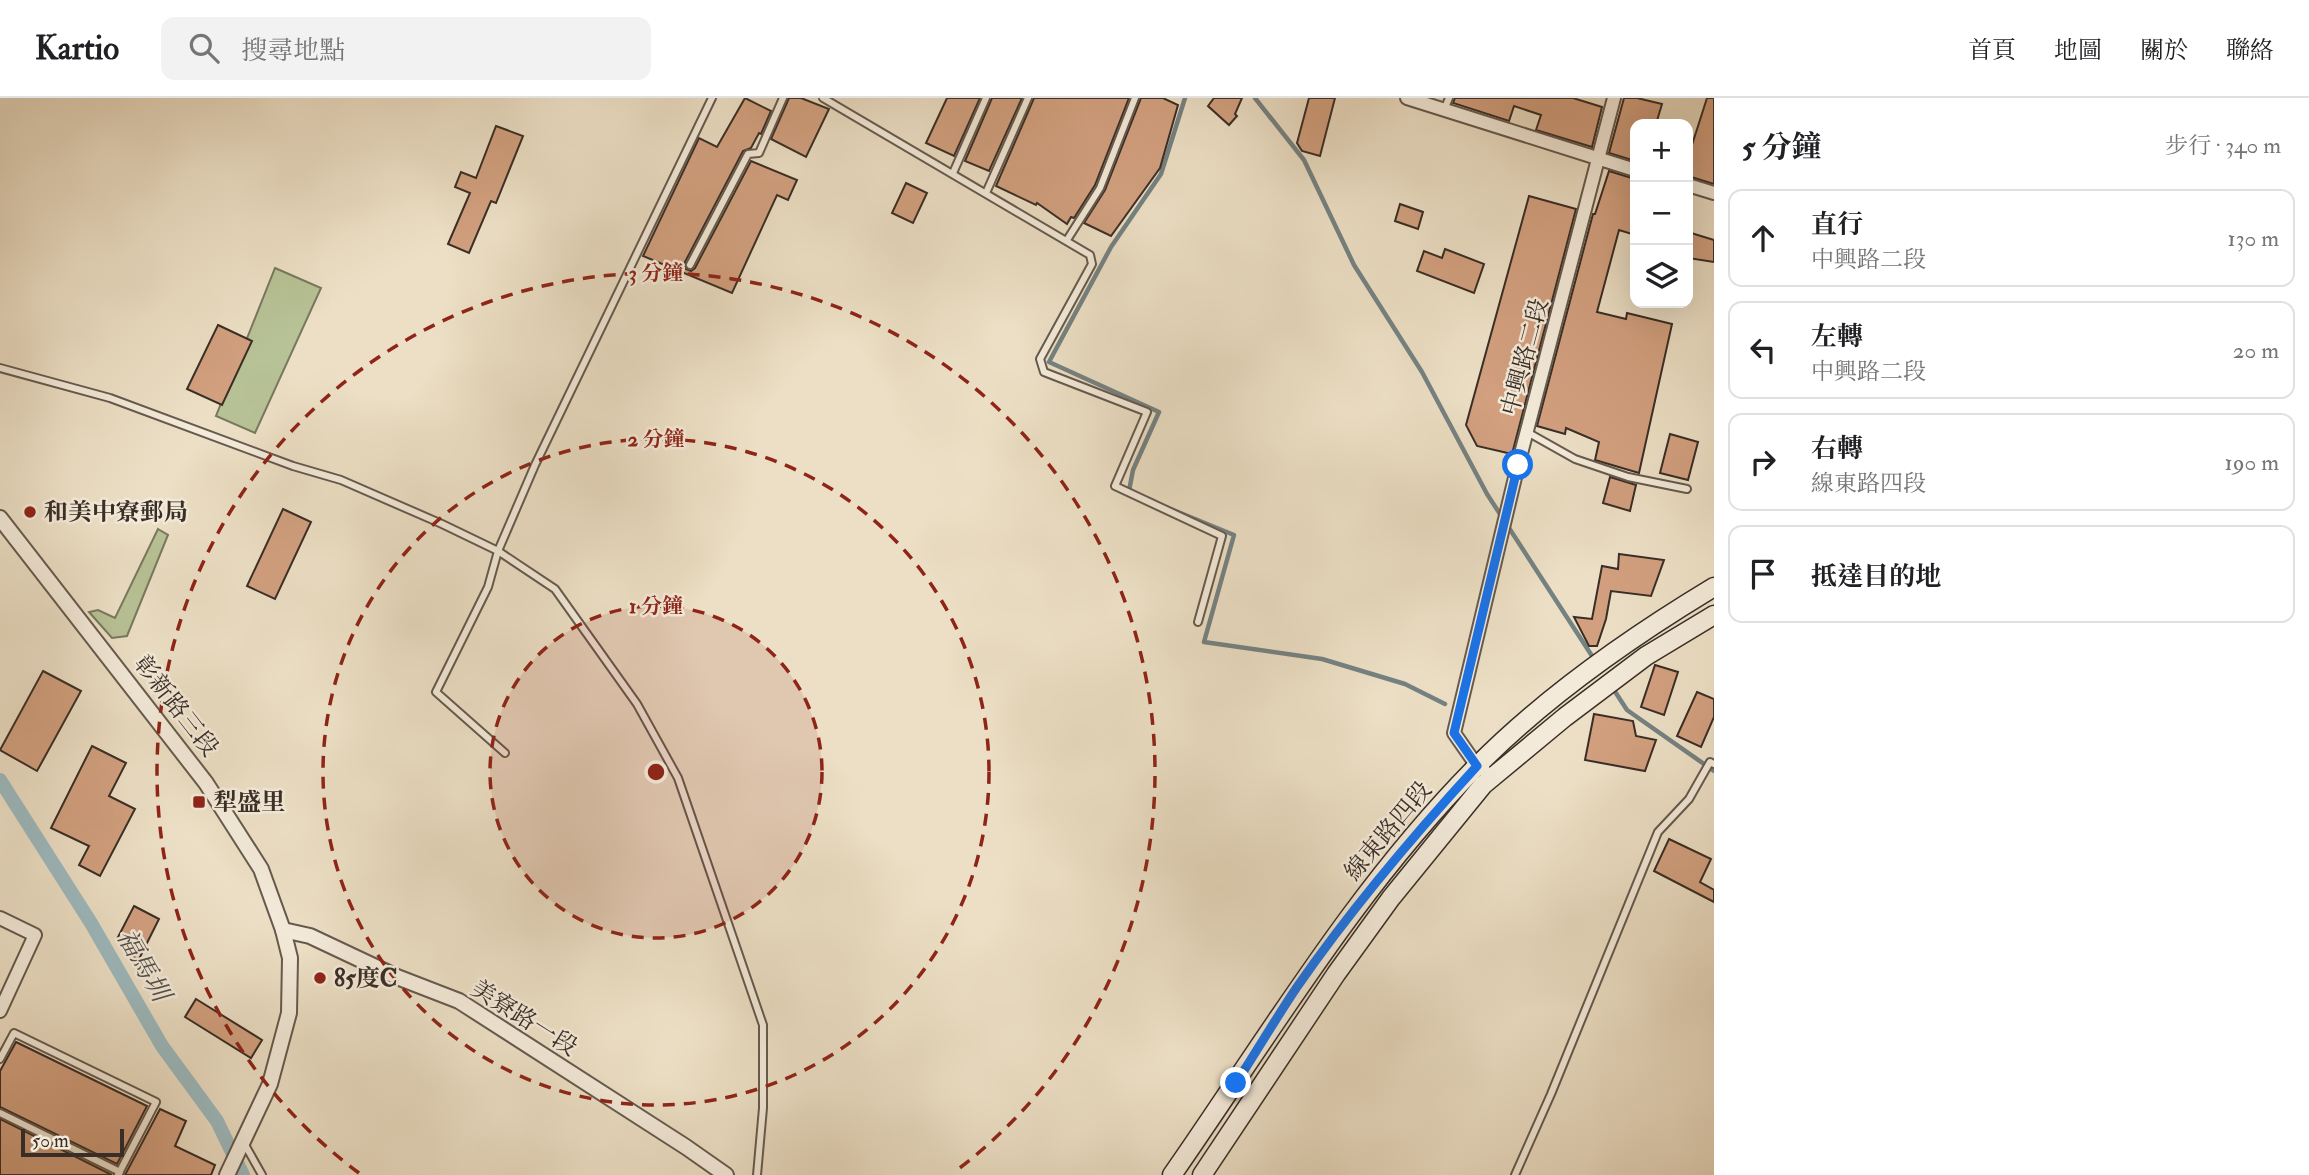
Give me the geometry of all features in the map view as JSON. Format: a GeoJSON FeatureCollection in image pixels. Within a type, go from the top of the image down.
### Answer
{"type":"FeatureCollection","features":[{"type":"Feature","properties":{"kind":"main road","name":"線東路四段"},"geometry":{"type":"LineString","coordinates":[[1172,1175],[1297,988],[1355,909],[1439,807],[1477,766],[1520,727],[1618,649],[1714,587]]}},
{"type":"Feature","properties":{"kind":"main road","name":"線東路四段"},"geometry":{"type":"LineString","coordinates":[[1202,1175],[1322,995],[1391,898],[1451,822],[1494,775],[1646,656],[1714,615]]}},
{"type":"Feature","properties":{"kind":"street"},"geometry":{"type":"LineString","coordinates":[[1407,98],[1447,104],[1599,160],[1630,169]]}},
{"type":"Feature","properties":{"kind":"street","name":"中興路二段"},"geometry":{"type":"LineString","coordinates":[[1494,775],[1477,766],[1454,733],[1527,432],[1615,98]]}},
{"type":"Feature","properties":{"kind":"street"},"geometry":{"type":"LineString","coordinates":[[1693,187],[1714,193]]}},
{"type":"Feature","properties":{"kind":"street","name":"彰新路三段"},"geometry":{"type":"LineString","coordinates":[[0,518],[206,782],[261,869],[283,930],[290,958],[289,1013],[270,1084],[228,1175]]}},
{"type":"Feature","properties":{"kind":"street"},"geometry":{"type":"LineString","coordinates":[[0,918],[35,935],[0,1011]]}},
{"type":"Feature","properties":{"kind":"street","name":"美寮路一段"},"geometry":{"type":"LineString","coordinates":[[283,930],[310,936],[397,977],[459,1002],[726,1175]]}},
{"type":"Feature","properties":{"kind":"lane"},"geometry":{"type":"LineString","coordinates":[[505,753],[436,692],[488,587],[498,551],[535,465],[712,98]]}},
{"type":"Feature","properties":{"kind":"lane"},"geometry":{"type":"LineString","coordinates":[[690,265],[748,154],[759,153],[783,98]]}},
{"type":"Feature","properties":{"kind":"lane"},"geometry":{"type":"LineString","coordinates":[[823,98],[1090,255],[1092,264],[1040,359],[1041,367],[1044,372],[1147,412],[1115,486],[1222,536],[1199,622]]}},
{"type":"Feature","properties":{"kind":"lane"},"geometry":{"type":"LineString","coordinates":[[953,173],[986,98]]}},
{"type":"Feature","properties":{"kind":"lane"},"geometry":{"type":"LineString","coordinates":[[986,193],[1028,98]]}},
{"type":"Feature","properties":{"kind":"lane"},"geometry":{"type":"LineString","coordinates":[[1067,240],[1100,188],[1135,98]]}},
{"type":"Feature","properties":{"kind":"lane"},"geometry":{"type":"LineString","coordinates":[[0,368],[110,398],[293,466],[341,480],[498,551],[555,589],[637,704],[678,778],[763,1025],[763,1108],[757,1175]]}},
{"type":"Feature","properties":{"kind":"lane"},"geometry":{"type":"LineString","coordinates":[[1527,432],[1575,459],[1628,477],[1687,489]]}},
{"type":"Feature","properties":{"kind":"lane"},"geometry":{"type":"LineString","coordinates":[[1515,1175],[1658,832],[1689,799],[1710,762],[1714,764]]}},
{"type":"Feature","properties":{"kind":"lane"},"geometry":{"type":"LineString","coordinates":[[0,1059],[14,1034],[156,1102],[119,1174],[0,1113]]}},
{"type":"Feature","properties":{"kind":"lane"},"geometry":{"type":"LineString","coordinates":[[243,1141],[262,1175]]}},
{"type":"Feature","properties":{"kind":"green space"},"geometry":{"type":"Polygon","coordinates":[[[275,268],[321,288],[255,433],[216,416],[275,268]]]}},
{"type":"Feature","properties":{"kind":"green space"},"geometry":{"type":"Polygon","coordinates":[[[158,529],[168,535],[127,636],[112,638],[89,612],[98,610],[115,618],[158,529]]]}},
{"type":"Feature","properties":{"kind":"building"},"geometry":{"type":"Polygon","coordinates":[[[745,98],[771,111],[761,134],[759,133],[751,148],[743,151],[685,262],[686,269],[691,271],[695,268],[751,161],[797,180],[788,200],[777,195],[732,293],[643,256],[699,138],[717,147],[745,98]]]}},
{"type":"Feature","properties":{"kind":"building"},"geometry":{"type":"Polygon","coordinates":[[[789,98],[801,98],[829,109],[806,157],[771,139],[789,98]]]}},
{"type":"Feature","properties":{"kind":"building"},"geometry":{"type":"Polygon","coordinates":[[[947,98],[980,98],[954,156],[926,143],[947,98]]]}},
{"type":"Feature","properties":{"kind":"building"},"geometry":{"type":"Polygon","coordinates":[[[992,98],[1022,98],[989,171],[965,161],[992,98]]]}},
{"type":"Feature","properties":{"kind":"building"},"geometry":{"type":"Polygon","coordinates":[[[1034,98],[1129,98],[1095,185],[1074,218],[1071,217],[1067,224],[1037,203],[1036,205],[996,186],[1034,98]]]}},
{"type":"Feature","properties":{"kind":"building"},"geometry":{"type":"Polygon","coordinates":[[[1141,98],[1163,98],[1178,105],[1160,168],[1111,236],[1084,223],[1105,190],[1141,98]]]}},
{"type":"Feature","properties":{"kind":"building"},"geometry":{"type":"Polygon","coordinates":[[[1214,98],[1242,98],[1235,114],[1237,116],[1229,125],[1208,106],[1214,98]]]}},
{"type":"Feature","properties":{"kind":"building"},"geometry":{"type":"Polygon","coordinates":[[[1309,98],[1335,98],[1320,156],[1302,151],[1297,143],[1309,98]]]}},
{"type":"Feature","properties":{"kind":"building"},"geometry":{"type":"Polygon","coordinates":[[[1455,98],[1573,98],[1602,107],[1592,147],[1536,130],[1541,115],[1514,106],[1509,121],[1453,103],[1455,98]]]}},
{"type":"Feature","properties":{"kind":"building"},"geometry":{"type":"Polygon","coordinates":[[[1624,98],[1662,104],[1658,119],[1630,119],[1630,159],[1609,153],[1624,98]]]}},
{"type":"Feature","properties":{"kind":"building"},"geometry":{"type":"Polygon","coordinates":[[[1707,98],[1714,98],[1714,184],[1693,178],[1693,142],[1707,98]]]}},
{"type":"Feature","properties":{"kind":"building"},"geometry":{"type":"Polygon","coordinates":[[[496,126],[523,136],[496,203],[491,201],[469,253],[448,244],[470,193],[455,187],[461,172],[476,178],[496,126]]]}},
{"type":"Feature","properties":{"kind":"building"},"geometry":{"type":"Polygon","coordinates":[[[1609,171],[1630,177],[1630,233],[1619,230],[1597,312],[1626,319],[1627,313],[1672,324],[1639,473],[1595,460],[1599,442],[1566,428],[1565,434],[1537,426],[1609,171]]]}},
{"type":"Feature","properties":{"kind":"building"},"geometry":{"type":"Polygon","coordinates":[[[906,183],[927,193],[913,223],[892,213],[906,183]]]}},
{"type":"Feature","properties":{"kind":"building"},"geometry":{"type":"Polygon","coordinates":[[[1529,196],[1576,209],[1512,454],[1477,446],[1466,425],[1529,196]]]}},
{"type":"Feature","properties":{"kind":"building"},"geometry":{"type":"Polygon","coordinates":[[[1400,204],[1423,212],[1418,229],[1395,221],[1400,204]]]}},
{"type":"Feature","properties":{"kind":"building"},"geometry":{"type":"Polygon","coordinates":[[[1693,234],[1714,240],[1714,262],[1693,259],[1693,234]]]}},
{"type":"Feature","properties":{"kind":"building"},"geometry":{"type":"Polygon","coordinates":[[[1445,249],[1484,264],[1474,293],[1417,271],[1424,251],[1442,258],[1445,249]]]}},
{"type":"Feature","properties":{"kind":"building"},"geometry":{"type":"Polygon","coordinates":[[[218,325],[252,341],[222,405],[187,389],[218,325]]]}},
{"type":"Feature","properties":{"kind":"building"},"geometry":{"type":"Polygon","coordinates":[[[1670,434],[1698,442],[1688,480],[1660,473],[1670,434]]]}},
{"type":"Feature","properties":{"kind":"building"},"geometry":{"type":"Polygon","coordinates":[[[1610,477],[1636,485],[1630,511],[1603,503],[1610,477]]]}},
{"type":"Feature","properties":{"kind":"building"},"geometry":{"type":"Polygon","coordinates":[[[283,509],[311,522],[275,599],[247,586],[283,509]]]}},
{"type":"Feature","properties":{"kind":"building"},"geometry":{"type":"Polygon","coordinates":[[[1619,554],[1664,560],[1651,596],[1611,591],[1597,646],[1589,646],[1574,617],[1592,619],[1602,566],[1618,569],[1619,554]]]}},
{"type":"Feature","properties":{"kind":"building"},"geometry":{"type":"Polygon","coordinates":[[[1655,665],[1678,672],[1664,715],[1641,707],[1655,665]]]}},
{"type":"Feature","properties":{"kind":"building"},"geometry":{"type":"Polygon","coordinates":[[[43,671],[81,691],[37,771],[0,750],[43,671]]]}},
{"type":"Feature","properties":{"kind":"building"},"geometry":{"type":"Polygon","coordinates":[[[1697,692],[1714,699],[1714,717],[1701,747],[1677,736],[1697,692]]]}},
{"type":"Feature","properties":{"kind":"building"},"geometry":{"type":"Polygon","coordinates":[[[1594,714],[1633,721],[1636,736],[1656,740],[1645,771],[1585,760],[1594,714]]]}},
{"type":"Feature","properties":{"kind":"building"},"geometry":{"type":"Polygon","coordinates":[[[92,746],[126,763],[109,796],[135,809],[100,876],[79,865],[89,846],[51,828],[92,746]]]}},
{"type":"Feature","properties":{"kind":"building"},"geometry":{"type":"Polygon","coordinates":[[[1669,839],[1711,859],[1700,882],[1714,890],[1714,902],[1654,871],[1669,839]]]}},
{"type":"Feature","properties":{"kind":"building"},"geometry":{"type":"Polygon","coordinates":[[[134,906],[159,919],[138,961],[117,939],[134,906]]]}},
{"type":"Feature","properties":{"kind":"building"},"geometry":{"type":"Polygon","coordinates":[[[196,999],[262,1040],[251,1058],[185,1017],[196,999]]]}},
{"type":"Feature","properties":{"kind":"building"},"geometry":{"type":"Polygon","coordinates":[[[16,1042],[147,1106],[117,1164],[0,1107],[0,1071],[16,1042]]]}},
{"type":"Feature","properties":{"kind":"building"},"geometry":{"type":"Polygon","coordinates":[[[160,1109],[186,1121],[175,1146],[215,1165],[211,1175],[125,1175],[160,1109]]]}},
{"type":"Feature","properties":{"kind":"building"},"geometry":{"type":"Polygon","coordinates":[[[0,1119],[112,1175],[0,1175],[0,1119]]]}},
{"type":"Feature","properties":{"kind":"waterway"},"geometry":{"type":"LineString","coordinates":[[1131,492],[1133,470],[1159,412],[1049,362],[1111,247],[1161,174],[1185,98]]}},
{"type":"Feature","properties":{"kind":"waterway"},"geometry":{"type":"LineString","coordinates":[[1255,98],[1304,160],[1354,265],[1422,372],[1487,494],[1594,659]]}},
{"type":"Feature","properties":{"kind":"waterway"},"geometry":{"type":"LineString","coordinates":[[1168,508],[1234,535],[1204,642],[1322,659],[1405,684],[1445,704]]}},
{"type":"Feature","properties":{"kind":"waterway"},"geometry":{"type":"LineString","coordinates":[[1612,687],[1627,710],[1714,771]]}},
{"type":"Feature","properties":{"kind":"waterway","name":"福馬圳"},"geometry":{"type":"LineString","coordinates":[[0,780],[91,923],[162,1046],[217,1121],[243,1175]]}},
{"type":"Feature","properties":{"kind":"place","name":"和美中寮郵局"},"geometry":{"type":"Point","coordinates":[30,512]}},
{"type":"Feature","properties":{"kind":"place","name":"犁盛里"},"geometry":{"type":"Point","coordinates":[199,802]}},
{"type":"Feature","properties":{"kind":"place","name":"85度C"},"geometry":{"type":"Point","coordinates":[320,978]}},
{"type":"Feature","properties":{"kind":"route"},"geometry":{"type":"LineString","coordinates":[[1236,1083],[1297,988],[1355,909],[1439,807],[1477,766],[1454,733],[1518,465]]}}]}
